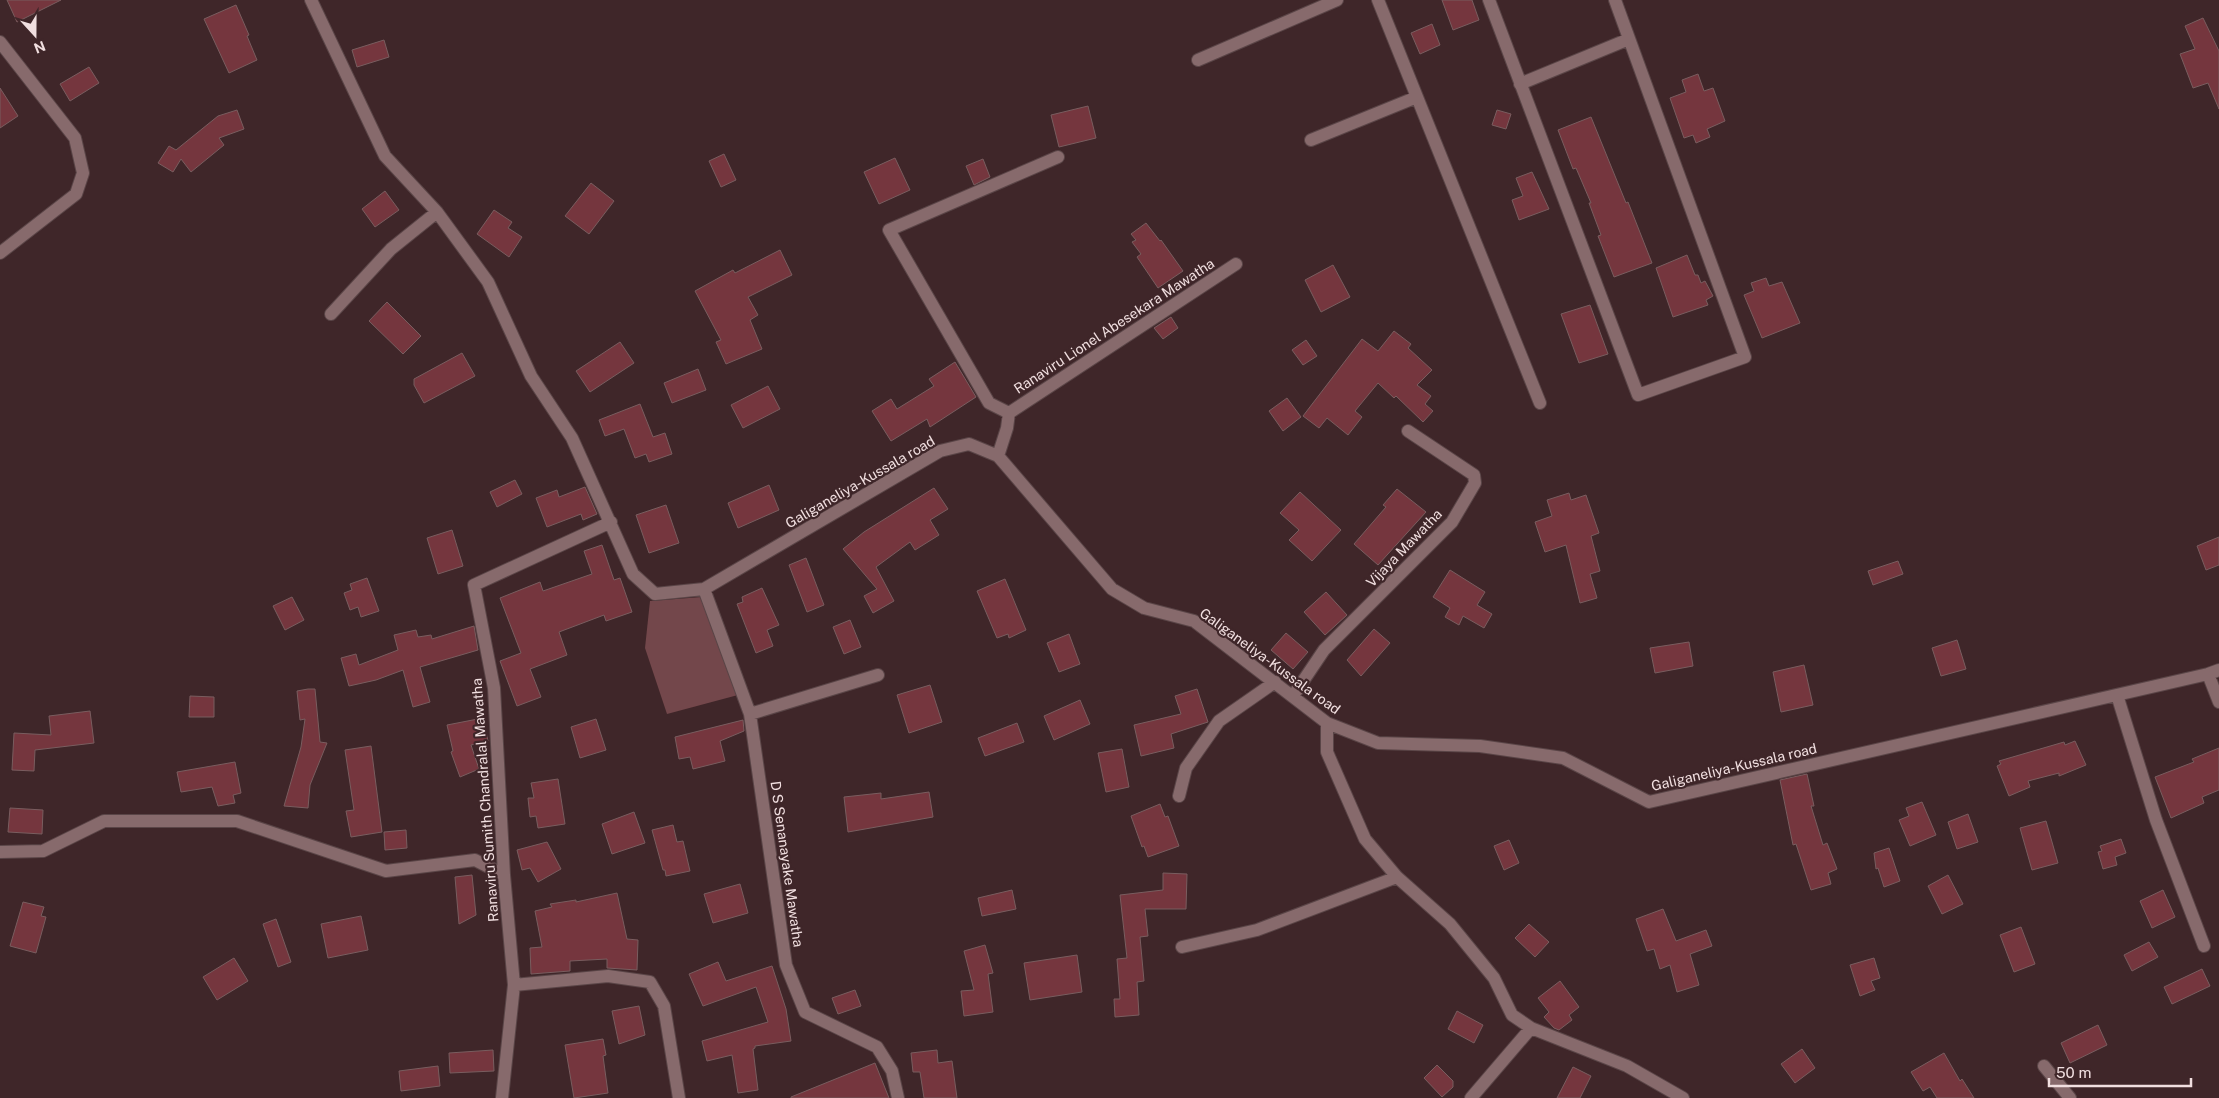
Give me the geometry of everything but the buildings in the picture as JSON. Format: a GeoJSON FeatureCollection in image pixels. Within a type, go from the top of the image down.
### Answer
{"type":"FeatureCollection","features":[{"type":"Feature","properties":{"kind":"street","name":"Galiganeliya-Kussala road"},"geometry":{"type":"LineString","coordinates":[[311,0],[385,156],[437,212],[488,282],[531,376],[572,438],[633,574],[655,594],[704,588],[940,451],[969,444],[998,456],[1112,589],[1144,608],[1194,621],[1327,723],[1378,743],[1480,746],[1563,758],[1649,802],[2213,672]]}},
{"type":"Feature","properties":{"kind":"street"},"geometry":{"type":"LineString","coordinates":[[1198,60],[1337,0]]}},
{"type":"Feature","properties":{"kind":"street"},"geometry":{"type":"LineString","coordinates":[[1378,0],[1540,403]]}},
{"type":"Feature","properties":{"kind":"street"},"geometry":{"type":"LineString","coordinates":[[1489,0],[1638,395],[1745,357],[1615,0]]}},
{"type":"Feature","properties":{"kind":"street"},"geometry":{"type":"LineString","coordinates":[[1520,84],[1628,39]]}},
{"type":"Feature","properties":{"kind":"street"},"geometry":{"type":"LineString","coordinates":[[0,42],[75,138],[83,173],[76,194],[0,253]]}},
{"type":"Feature","properties":{"kind":"street"},"geometry":{"type":"LineString","coordinates":[[1311,140],[1417,97]]}},
{"type":"Feature","properties":{"kind":"street"},"geometry":{"type":"LineString","coordinates":[[998,456],[1009,414],[989,403],[888,230],[1058,157]]}},
{"type":"Feature","properties":{"kind":"street"},"geometry":{"type":"LineString","coordinates":[[331,314],[391,249],[437,212]]}},
{"type":"Feature","properties":{"kind":"street","name":"Ranaviru Lionel Abesekara Mawatha"},"geometry":{"type":"LineString","coordinates":[[1009,414],[1236,264]]}},
{"type":"Feature","properties":{"kind":"street","name":"Vijaya Mawatha"},"geometry":{"type":"LineString","coordinates":[[1293,696],[1324,650],[1452,522],[1475,484],[1474,475],[1408,431]]}},
{"type":"Feature","properties":{"kind":"street","name":"Ranaviru Sumith Chandralal Mawatha"},"geometry":{"type":"LineString","coordinates":[[502,1098],[514,985],[504,875],[494,688],[474,585],[611,522]]}},
{"type":"Feature","properties":{"kind":"street","name":"D S Senanayake Mawatha"},"geometry":{"type":"LineString","coordinates":[[704,588],[750,714],[786,965],[805,1012],[877,1048],[892,1071],[898,1098]]}},
{"type":"Feature","properties":{"kind":"street"},"geometry":{"type":"LineString","coordinates":[[2213,672],[2219,702]]}},
{"type":"Feature","properties":{"kind":"street"},"geometry":{"type":"LineString","coordinates":[[750,714],[878,675]]}},
{"type":"Feature","properties":{"kind":"street"},"geometry":{"type":"LineString","coordinates":[[1179,796],[1186,768],[1219,721],[1275,682]]}},
{"type":"Feature","properties":{"kind":"street"},"geometry":{"type":"LineString","coordinates":[[2117,695],[2156,820],[2204,946]]}},
{"type":"Feature","properties":{"kind":"street"},"geometry":{"type":"LineString","coordinates":[[1327,723],[1327,752],[1365,839],[1397,877],[1450,924],[1494,978],[1512,1014],[1531,1028],[1627,1066],[1683,1098]]}},
{"type":"Feature","properties":{"kind":"street"},"geometry":{"type":"LineString","coordinates":[[0,852],[43,851],[104,821],[236,821],[386,871],[474,860],[504,875]]}},
{"type":"Feature","properties":{"kind":"street"},"geometry":{"type":"LineString","coordinates":[[1182,947],[1257,930],[1397,877]]}},
{"type":"Feature","properties":{"kind":"street"},"geometry":{"type":"LineString","coordinates":[[514,985],[608,976],[650,982],[664,1006],[679,1098]]}},
{"type":"Feature","properties":{"kind":"street"},"geometry":{"type":"LineString","coordinates":[[1472,1098],[1531,1028]]}},
{"type":"Feature","properties":{"kind":"street"},"geometry":{"type":"LineString","coordinates":[[2044,1066],[2070,1098]]}},
{"type":"Feature","properties":{"kind":"shaded area"},"geometry":{"type":"Polygon","coordinates":[[[702,597],[738,695],[667,714],[645,648],[650,601],[702,597]]]}}]}
